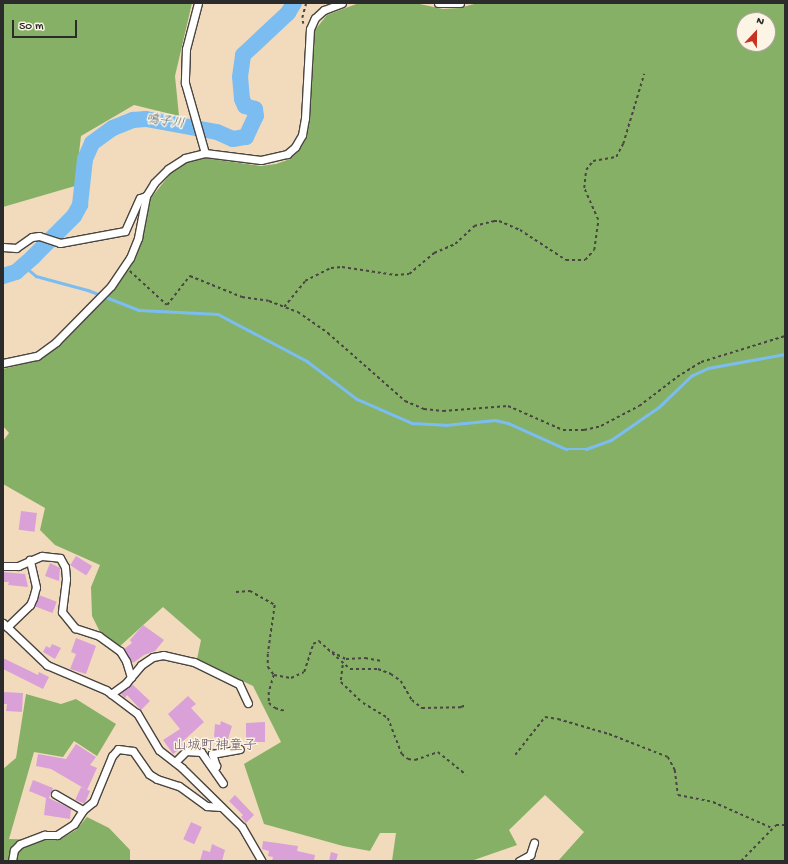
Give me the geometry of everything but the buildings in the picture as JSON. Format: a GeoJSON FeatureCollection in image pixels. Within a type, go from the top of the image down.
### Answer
{"type":"FeatureCollection","features":[{"type":"Feature","properties":{"kind":"street"},"geometry":{"type":"LineString","coordinates":[[198,3],[186,49],[185,84],[205,153]]}},
{"type":"Feature","properties":{"kind":"street"},"geometry":{"type":"LineString","coordinates":[[3,363],[37,356],[56,342],[89,311],[126,267],[138,238],[146,196],[154,182],[168,169],[185,158],[205,153],[261,160],[287,154],[295,148],[302,135],[305,118],[310,32],[315,18],[324,10],[342,3]]}},
{"type":"Feature","properties":{"kind":"street"},"geometry":{"type":"LineString","coordinates":[[438,3],[460,3]]}},
{"type":"Feature","properties":{"kind":"street"},"geometry":{"type":"LineString","coordinates":[[3,247],[16,248],[32,237],[39,236],[60,243],[126,231],[140,198],[146,196]]}},
{"type":"Feature","properties":{"kind":"street"},"geometry":{"type":"LineString","coordinates":[[3,566],[18,566],[42,556],[60,558],[65,567],[66,579],[62,612],[75,628],[99,636],[120,651],[126,661],[131,677]]}},
{"type":"Feature","properties":{"kind":"street"},"geometry":{"type":"LineString","coordinates":[[30,560],[36,587],[33,598],[30,605],[5,625],[47,665],[111,694],[137,713],[154,744],[175,762],[221,807],[251,839],[262,861]]}},
{"type":"Feature","properties":{"kind":"street"},"geometry":{"type":"LineString","coordinates":[[111,694],[131,677],[135,670],[152,657],[172,656],[194,662],[239,684],[248,703]]}},
{"type":"Feature","properties":{"kind":"street"},"geometry":{"type":"LineString","coordinates":[[12,861],[14,850],[20,844],[33,838],[57,835],[74,824],[83,810],[93,802],[112,756],[118,749],[124,748],[133,751],[149,774],[157,779],[179,786],[207,806],[221,807]]}},
{"type":"Feature","properties":{"kind":"street"},"geometry":{"type":"LineString","coordinates":[[214,769],[216,766],[212,754],[240,749]]}},
{"type":"Feature","properties":{"kind":"street"},"geometry":{"type":"LineString","coordinates":[[175,762],[186,751],[200,752],[223,783]]}},
{"type":"Feature","properties":{"kind":"street"},"geometry":{"type":"LineString","coordinates":[[55,794],[83,810]]}},
{"type":"Feature","properties":{"kind":"street"},"geometry":{"type":"LineString","coordinates":[[519,861],[530,855],[534,843]]}},
{"type":"Feature","properties":{"kind":"path"},"geometry":{"type":"LineString","coordinates":[[306,3],[302,18],[304,29],[310,32]]}},
{"type":"Feature","properties":{"kind":"path"},"geometry":{"type":"LineString","coordinates":[[284,307],[305,281],[331,268],[342,267],[395,276],[409,274],[434,253],[455,244],[474,226],[494,221],[499,221],[520,230],[566,260],[585,260],[594,250],[598,220],[584,188],[586,170],[593,161],[616,157],[623,144],[644,74]]}},
{"type":"Feature","properties":{"kind":"path"},"geometry":{"type":"LineString","coordinates":[[126,267],[166,305],[190,276],[242,298],[269,301],[298,312],[328,333],[405,401],[424,409],[442,411],[508,406],[563,430],[584,430],[601,426],[640,406],[677,377],[701,362],[785,336]]}},
{"type":"Feature","properties":{"kind":"path"},"geometry":{"type":"LineString","coordinates":[[236,592],[250,591],[275,605],[268,667],[274,675],[291,678],[304,672],[316,641],[346,659],[365,658],[382,661]]}},
{"type":"Feature","properties":{"kind":"path"},"geometry":{"type":"LineString","coordinates":[[329,649],[343,664],[350,668],[378,669],[391,674],[401,681],[408,690],[412,700],[422,708],[461,708],[466,705]]}},
{"type":"Feature","properties":{"kind":"path"},"geometry":{"type":"LineString","coordinates":[[343,664],[341,682],[363,703],[388,718],[402,754],[408,759],[415,760],[438,752],[466,775]]}},
{"type":"Feature","properties":{"kind":"path"},"geometry":{"type":"LineString","coordinates":[[274,675],[269,692],[269,703],[275,708],[285,711]]}},
{"type":"Feature","properties":{"kind":"path"},"geometry":{"type":"LineString","coordinates":[[515,755],[545,717],[558,719],[609,734],[668,757],[675,770],[678,795],[713,802],[772,828]]}},
{"type":"Feature","properties":{"kind":"path"},"geometry":{"type":"LineString","coordinates":[[741,861],[776,824],[785,825]]}},
{"type":"Feature","properties":{"kind":"green space"},"geometry":{"type":"Polygon","coordinates":[[[3,3],[192,3],[175,76],[179,116],[134,105],[81,136],[75,186],[3,207],[3,3]]]}},
{"type":"Feature","properties":{"kind":"green space"},"geometry":{"type":"Polygon","coordinates":[[[359,3],[415,3],[443,9],[459,8],[478,3],[785,3],[785,861],[558,861],[584,832],[545,795],[509,830],[517,845],[471,861],[392,861],[396,833],[380,833],[370,851],[343,846],[264,824],[244,764],[281,742],[253,686],[197,659],[201,640],[163,607],[118,648],[100,632],[92,616],[91,587],[100,565],[55,545],[40,530],[45,508],[3,484],[3,441],[9,433],[3,426],[3,369],[39,360],[59,346],[115,289],[135,260],[143,239],[151,198],[171,173],[187,162],[205,158],[261,166],[276,164],[290,159],[299,151],[307,137],[310,119],[315,30],[327,15],[359,3]]]}},
{"type":"Feature","properties":{"kind":"green space"},"geometry":{"type":"Polygon","coordinates":[[[26,694],[61,704],[76,699],[116,724],[97,756],[74,741],[63,757],[34,752],[9,839],[59,840],[76,830],[87,817],[109,828],[130,850],[130,861],[3,861],[3,769],[16,758],[26,694]]]}},
{"type":"Feature","properties":{"kind":"waterway","name":"鳴子川"},"geometry":{"type":"LineString","coordinates":[[3,276],[16,272],[74,216],[80,205],[85,159],[92,143],[113,128],[133,120],[146,119],[217,132],[233,139],[246,137],[256,116],[255,109],[245,106],[242,99],[240,77],[243,55],[288,13],[294,3]]}},
{"type":"Feature","properties":{"kind":"waterway"},"geometry":{"type":"LineString","coordinates":[[23,265],[36,276],[88,290],[139,310],[218,314],[307,361],[357,399],[412,423],[445,425],[495,420],[508,423],[566,449],[586,449],[611,440],[659,407],[691,376],[708,368],[785,354]]}},
{"type":"Feature","properties":{"kind":"district","name":"山城町神童子"},"geometry":{"type":"Point","coordinates":[215,747]}}]}
